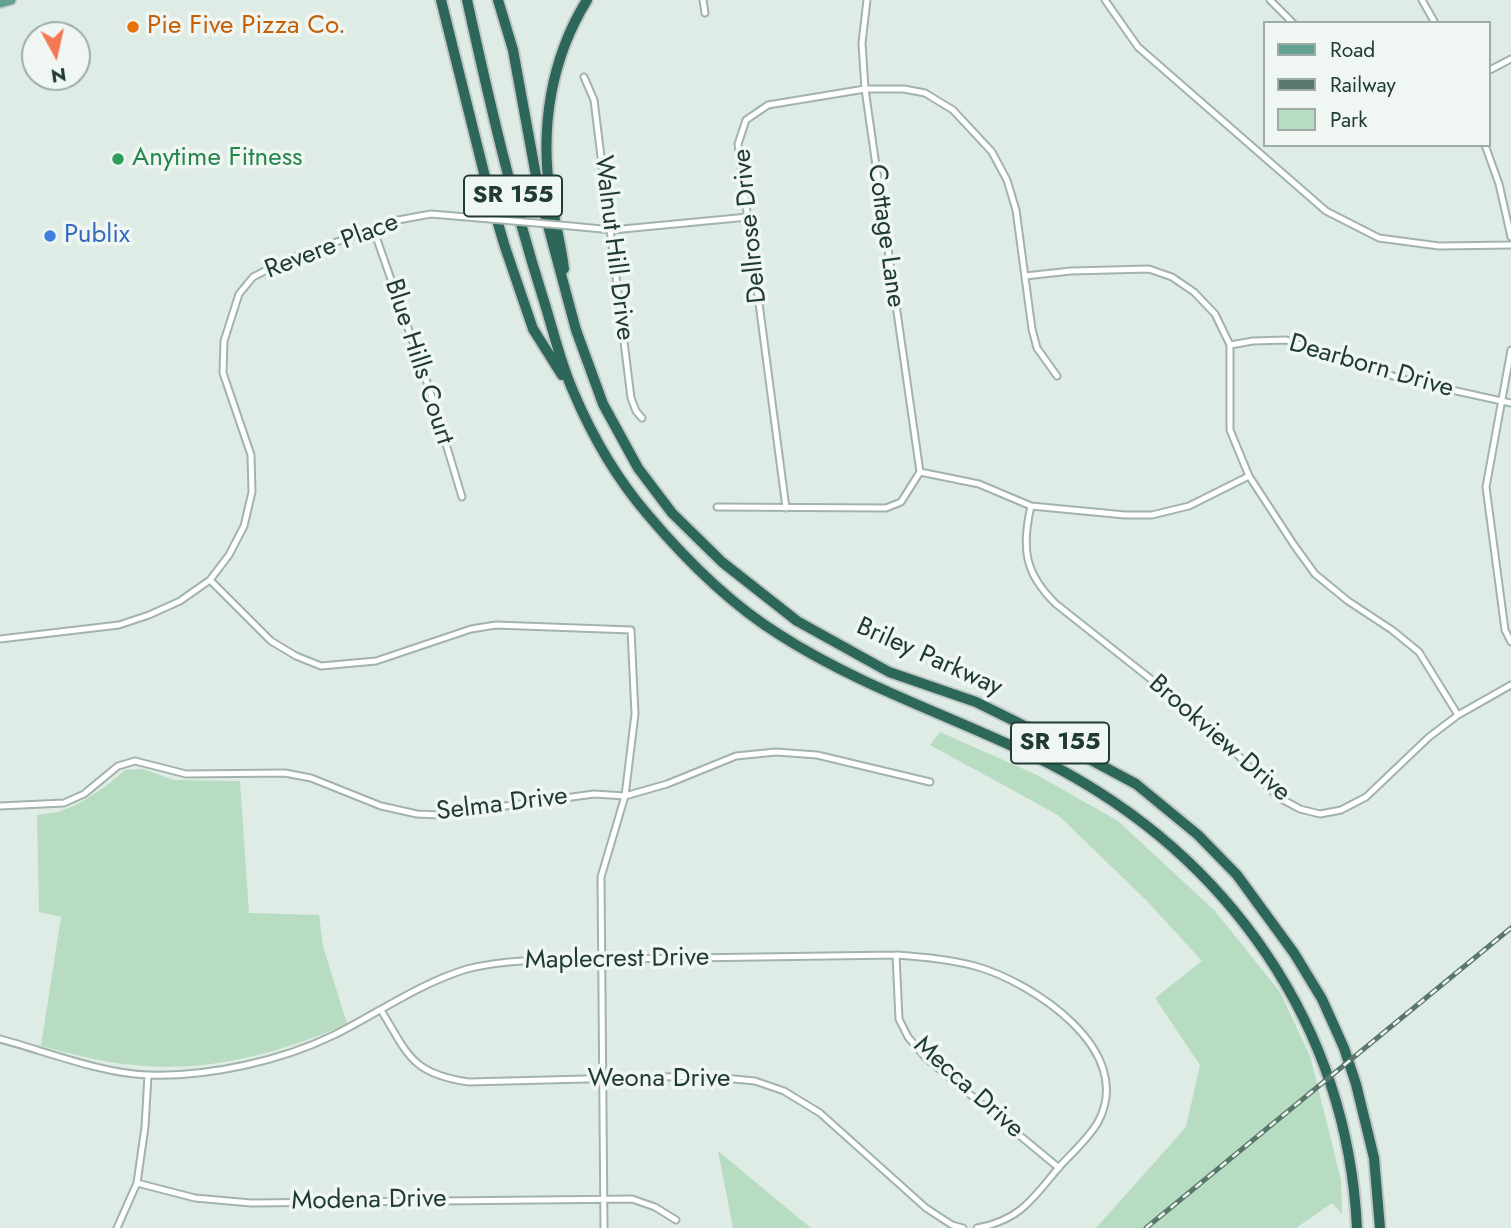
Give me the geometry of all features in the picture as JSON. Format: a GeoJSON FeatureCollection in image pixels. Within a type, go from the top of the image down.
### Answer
{"type":"FeatureCollection","features":[{"type":"Feature","properties":{"kind":"highway"},"geometry":{"type":"LineString","coordinates":[[441,0],[488,189],[512,269],[533,329],[571,388]]}},
{"type":"Feature","properties":{"kind":"highway","name":"Briley Parkway"},"geometry":{"type":"LineString","coordinates":[[467,0],[524,235],[571,388],[613,468],[646,513],[688,559],[777,634],[878,687],[971,726],[1052,765],[1108,798],[1170,844],[1216,888],[1264,948],[1307,1021],[1338,1105],[1349,1152],[1357,1228]]}},
{"type":"Feature","properties":{"kind":"highway","name":"Briley Parkway"},"geometry":{"type":"LineString","coordinates":[[498,0],[513,50],[539,192],[566,296],[603,404],[638,468],[672,513],[722,562],[797,621],[889,672],[976,702],[1136,784],[1198,835],[1237,874],[1294,953],[1322,999],[1343,1048],[1356,1084],[1374,1158],[1380,1228]]}},
{"type":"Feature","properties":{"kind":"highway"},"geometry":{"type":"LineString","coordinates":[[566,296],[561,243],[550,193],[547,126],[555,72],[572,24],[587,0]]}},
{"type":"Feature","properties":{"kind":"main road"},"geometry":{"type":"LineString","coordinates":[[0,3],[11,0]]}},
{"type":"Feature","properties":{"kind":"street"},"geometry":{"type":"LineString","coordinates":[[703,0],[705,13]]}},
{"type":"Feature","properties":{"kind":"street","name":"Cottage Lane"},"geometry":{"type":"LineString","coordinates":[[867,0],[862,43],[864,89],[920,472]]}},
{"type":"Feature","properties":{"kind":"street"},"geometry":{"type":"LineString","coordinates":[[1105,0],[1138,47],[1326,211],[1379,238],[1440,246],[1511,245]]}},
{"type":"Feature","properties":{"kind":"street"},"geometry":{"type":"LineString","coordinates":[[1270,0],[1291,21]]}},
{"type":"Feature","properties":{"kind":"street"},"geometry":{"type":"LineString","coordinates":[[1422,0],[1434,21]]}},
{"type":"Feature","properties":{"kind":"street"},"geometry":{"type":"LineString","coordinates":[[1490,70],[1511,59]]}},
{"type":"Feature","properties":{"kind":"street","name":"Walnut Hill Drive"},"geometry":{"type":"LineString","coordinates":[[584,77],[594,100],[631,398],[642,418]]}},
{"type":"Feature","properties":{"kind":"street","name":"Dellrose Drive"},"geometry":{"type":"LineString","coordinates":[[786,508],[738,144],[746,120],[768,105],[864,89],[904,89],[925,93],[953,110],[992,152],[1007,180],[1016,210],[1032,329],[1037,348],[1057,376]]}},
{"type":"Feature","properties":{"kind":"street"},"geometry":{"type":"LineString","coordinates":[[1486,147],[1499,184],[1511,237]]}},
{"type":"Feature","properties":{"kind":"street","name":"Revere Place"},"geometry":{"type":"LineString","coordinates":[[0,639],[119,625],[180,601],[210,580],[229,555],[244,526],[252,492],[251,455],[223,373],[224,341],[239,294],[253,277],[286,260],[373,228],[418,215],[445,214],[612,230],[748,217]]}},
{"type":"Feature","properties":{"kind":"street","name":"Blue Hills Court"},"geometry":{"type":"LineString","coordinates":[[373,228],[430,391],[462,497]]}},
{"type":"Feature","properties":{"kind":"street"},"geometry":{"type":"LineString","coordinates":[[1025,276],[1071,271],[1149,269],[1172,277],[1194,292],[1214,314],[1230,345],[1230,430],[1249,475],[1315,574],[1419,652],[1458,715]]}},
{"type":"Feature","properties":{"kind":"street","name":"Dearborn Drive"},"geometry":{"type":"LineString","coordinates":[[1230,345],[1286,340],[1402,379],[1511,403]]}},
{"type":"Feature","properties":{"kind":"street"},"geometry":{"type":"LineString","coordinates":[[1511,350],[1486,488],[1505,631],[1511,642]]}},
{"type":"Feature","properties":{"kind":"street"},"geometry":{"type":"LineString","coordinates":[[718,507],[886,508],[901,502],[920,472],[979,484],[1031,506],[1152,515],[1189,506],[1249,475]]}},
{"type":"Feature","properties":{"kind":"street","name":"Brookview Drive"},"geometry":{"type":"LineString","coordinates":[[1031,506],[1026,525],[1026,548],[1029,568],[1040,588],[1056,604],[1210,726],[1278,797],[1300,809],[1320,814],[1341,810],[1366,797],[1429,737],[1458,715],[1511,685]]}},
{"type":"Feature","properties":{"kind":"street"},"geometry":{"type":"LineString","coordinates":[[210,580],[271,641],[296,656],[321,666],[376,661],[471,629],[496,625],[631,630],[635,714],[625,796],[601,877],[604,1228]]}},
{"type":"Feature","properties":{"kind":"street","name":"Selma Drive"},"geometry":{"type":"LineString","coordinates":[[0,806],[64,803],[84,794],[118,766],[135,761],[186,774],[285,773],[307,777],[381,806],[417,814],[450,815],[594,794],[625,796],[736,756],[776,752],[817,755],[930,782]]}},
{"type":"Feature","properties":{"kind":"street","name":"Maplecrest Drive"},"geometry":{"type":"LineString","coordinates":[[0,1039],[102,1068],[148,1075],[213,1071],[276,1057],[332,1036],[436,982],[468,969],[511,963],[600,960],[896,954],[934,958],[975,966],[1013,980],[1060,1011],[1088,1039],[1104,1070],[1106,1095],[1098,1122],[1059,1168]]}},
{"type":"Feature","properties":{"kind":"street","name":"Mecca Drive"},"geometry":{"type":"LineString","coordinates":[[896,954],[899,1019],[908,1037],[926,1058],[1059,1168]]}},
{"type":"Feature","properties":{"kind":"street","name":"Weona Drive"},"geometry":{"type":"LineString","coordinates":[[381,1010],[409,1057],[424,1070],[448,1079],[469,1082],[702,1076],[755,1081],[784,1091],[820,1113],[926,1208],[952,1225],[963,1228]]}},
{"type":"Feature","properties":{"kind":"street"},"geometry":{"type":"LineString","coordinates":[[117,1228],[136,1183],[145,1127],[148,1075]]}},
{"type":"Feature","properties":{"kind":"street"},"geometry":{"type":"LineString","coordinates":[[977,1228],[994,1225],[1018,1213],[1059,1168]]}},
{"type":"Feature","properties":{"kind":"street","name":"Modena Drive"},"geometry":{"type":"LineString","coordinates":[[136,1183],[195,1198],[251,1203],[632,1199],[655,1207],[676,1220]]}},
{"type":"Feature","properties":{"kind":"green space"},"geometry":{"type":"Polygon","coordinates":[[[940,732],[1037,775],[1118,821],[1215,911],[1280,992],[1310,1056],[1341,1180],[1342,1214],[1332,1203],[1296,1228],[1096,1228],[1186,1127],[1200,1065],[1155,998],[1202,961],[1147,901],[1058,815],[930,745],[940,732]]]}},
{"type":"Feature","properties":{"kind":"green space"},"geometry":{"type":"Polygon","coordinates":[[[143,769],[174,780],[240,781],[249,913],[319,915],[323,946],[347,1024],[258,1055],[198,1065],[136,1065],[41,1046],[61,917],[39,912],[37,815],[59,812],[78,804],[125,770],[143,769]]]}},
{"type":"Feature","properties":{"kind":"green space"},"geometry":{"type":"Polygon","coordinates":[[[718,1151],[811,1228],[733,1228],[718,1151]]]}},
{"type":"Feature","properties":{"kind":"railway"},"geometry":{"type":"LineString","coordinates":[[1146,1228],[1511,928]]}},
{"type":"Feature","properties":{"kind":"place","name":"Pie Five Pizza Co."},"geometry":{"type":"Point","coordinates":[133,27]}},
{"type":"Feature","properties":{"kind":"place","name":"Anytime Fitness"},"geometry":{"type":"Point","coordinates":[118,159]}},
{"type":"Feature","properties":{"kind":"place","name":"Publix"},"geometry":{"type":"Point","coordinates":[50,236]}}]}
